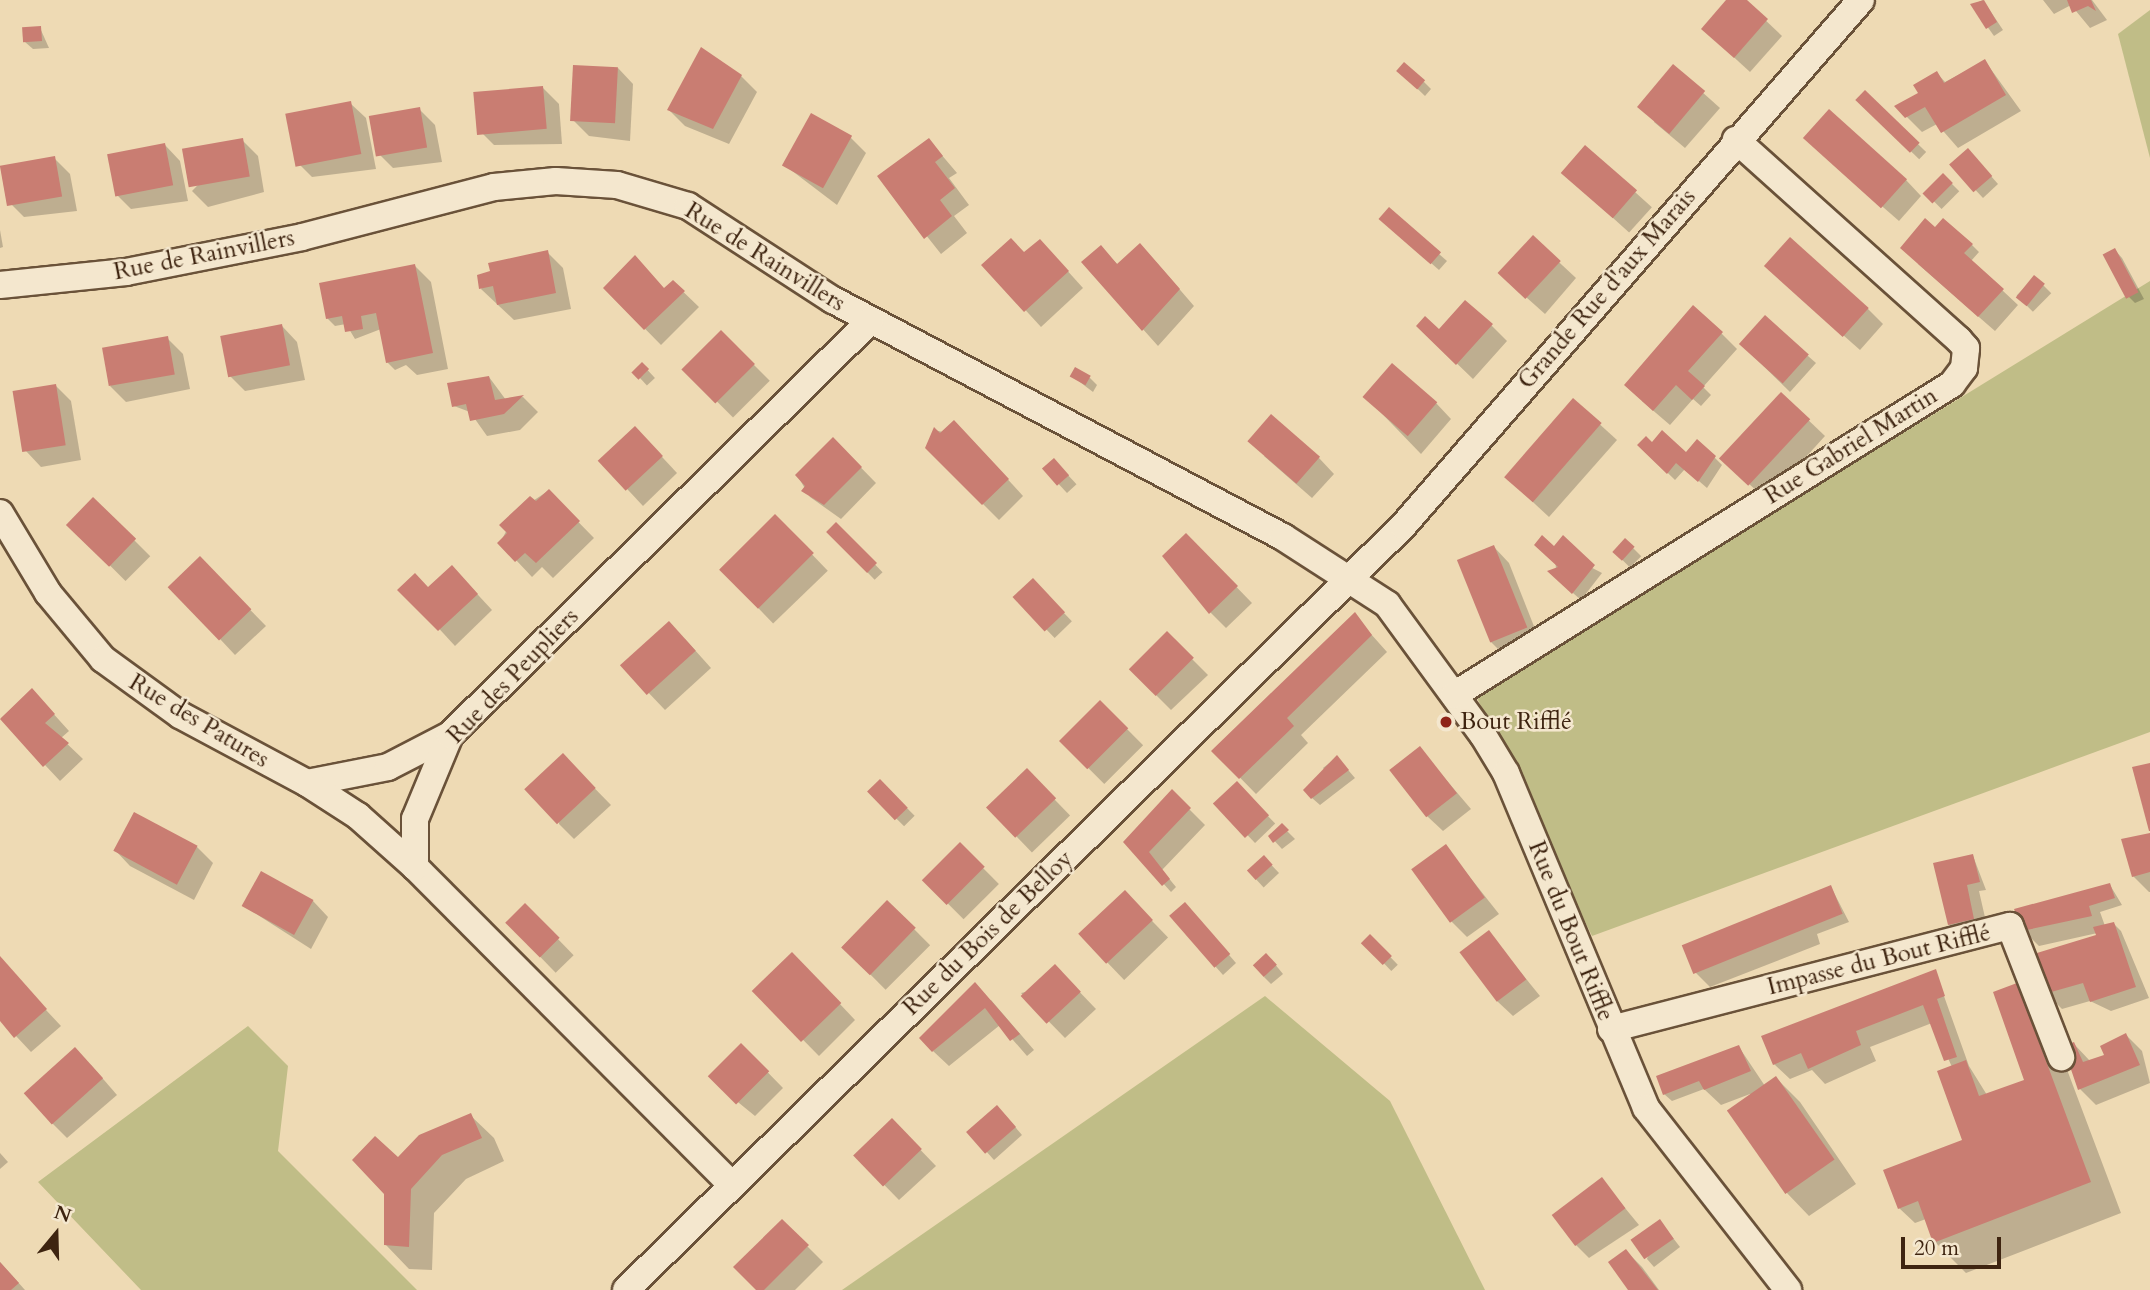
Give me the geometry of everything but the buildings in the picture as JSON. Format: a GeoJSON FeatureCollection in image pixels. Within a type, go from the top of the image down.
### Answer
{"type":"FeatureCollection","features":[{"type":"Feature","properties":{"kind":"street","name":"Grande Rue d'aux Marais"},"geometry":{"type":"LineString","coordinates":[[1351,577],[1861,0]]}},
{"type":"Feature","properties":{"kind":"street","name":"Rue Gabriel Martin"},"geometry":{"type":"LineString","coordinates":[[1454,695],[1952,384],[1964,368],[1959,340],[1736,140]]}},
{"type":"Feature","properties":{"kind":"street","name":"Rue de Rainvillers"},"geometry":{"type":"LineString","coordinates":[[0,285],[126,272],[261,245],[494,187],[589,181],[688,206],[870,321],[1351,577]]}},
{"type":"Feature","properties":{"kind":"street","name":"Rue des Peupliers"},"geometry":{"type":"LineString","coordinates":[[415,867],[421,798],[450,735],[870,321]]}},
{"type":"Feature","properties":{"kind":"street","name":"Rue des Patures"},"geometry":{"type":"LineString","coordinates":[[0,513],[48,593],[103,659],[188,720],[307,783],[358,816],[415,867]]}},
{"type":"Feature","properties":{"kind":"street","name":"Rue du Bout Riffle"},"geometry":{"type":"LineString","coordinates":[[1351,577],[1398,615],[1506,773],[1612,1029],[1658,1128],[1788,1290]]}},
{"type":"Feature","properties":{"kind":"street","name":"Rue du Bois de Belloy"},"geometry":{"type":"LineString","coordinates":[[626,1290],[730,1183],[1351,577]]}},
{"type":"Feature","properties":{"kind":"street"},"geometry":{"type":"LineString","coordinates":[[307,783],[388,767],[450,735]]}},
{"type":"Feature","properties":{"kind":"street"},"geometry":{"type":"LineString","coordinates":[[415,867],[730,1183]]}},
{"type":"Feature","properties":{"kind":"street","name":"Impasse du Bout Rifflé"},"geometry":{"type":"LineString","coordinates":[[1612,1029],[2010,926],[2062,1057]]}},
{"type":"Feature","properties":{"kind":"shaded area"},"geometry":{"type":"Polygon","coordinates":[[[2150,10],[2150,158],[2118,34],[2150,10]]]}},
{"type":"Feature","properties":{"kind":"shaded area"},"geometry":{"type":"Polygon","coordinates":[[[2150,281],[2150,732],[1592,936],[1476,696],[2150,281]]]}},
{"type":"Feature","properties":{"kind":"shaded area"},"geometry":{"type":"Polygon","coordinates":[[[1265,996],[1390,1101],[1485,1290],[842,1290],[1265,996]]]}},
{"type":"Feature","properties":{"kind":"shaded area"},"geometry":{"type":"Polygon","coordinates":[[[248,1026],[288,1066],[278,1151],[417,1290],[141,1290],[38,1182],[248,1026]]]}},
{"type":"Feature","properties":{"kind":"place","name":"Bout Rifflé"},"geometry":{"type":"Point","coordinates":[1446,722]}}]}
